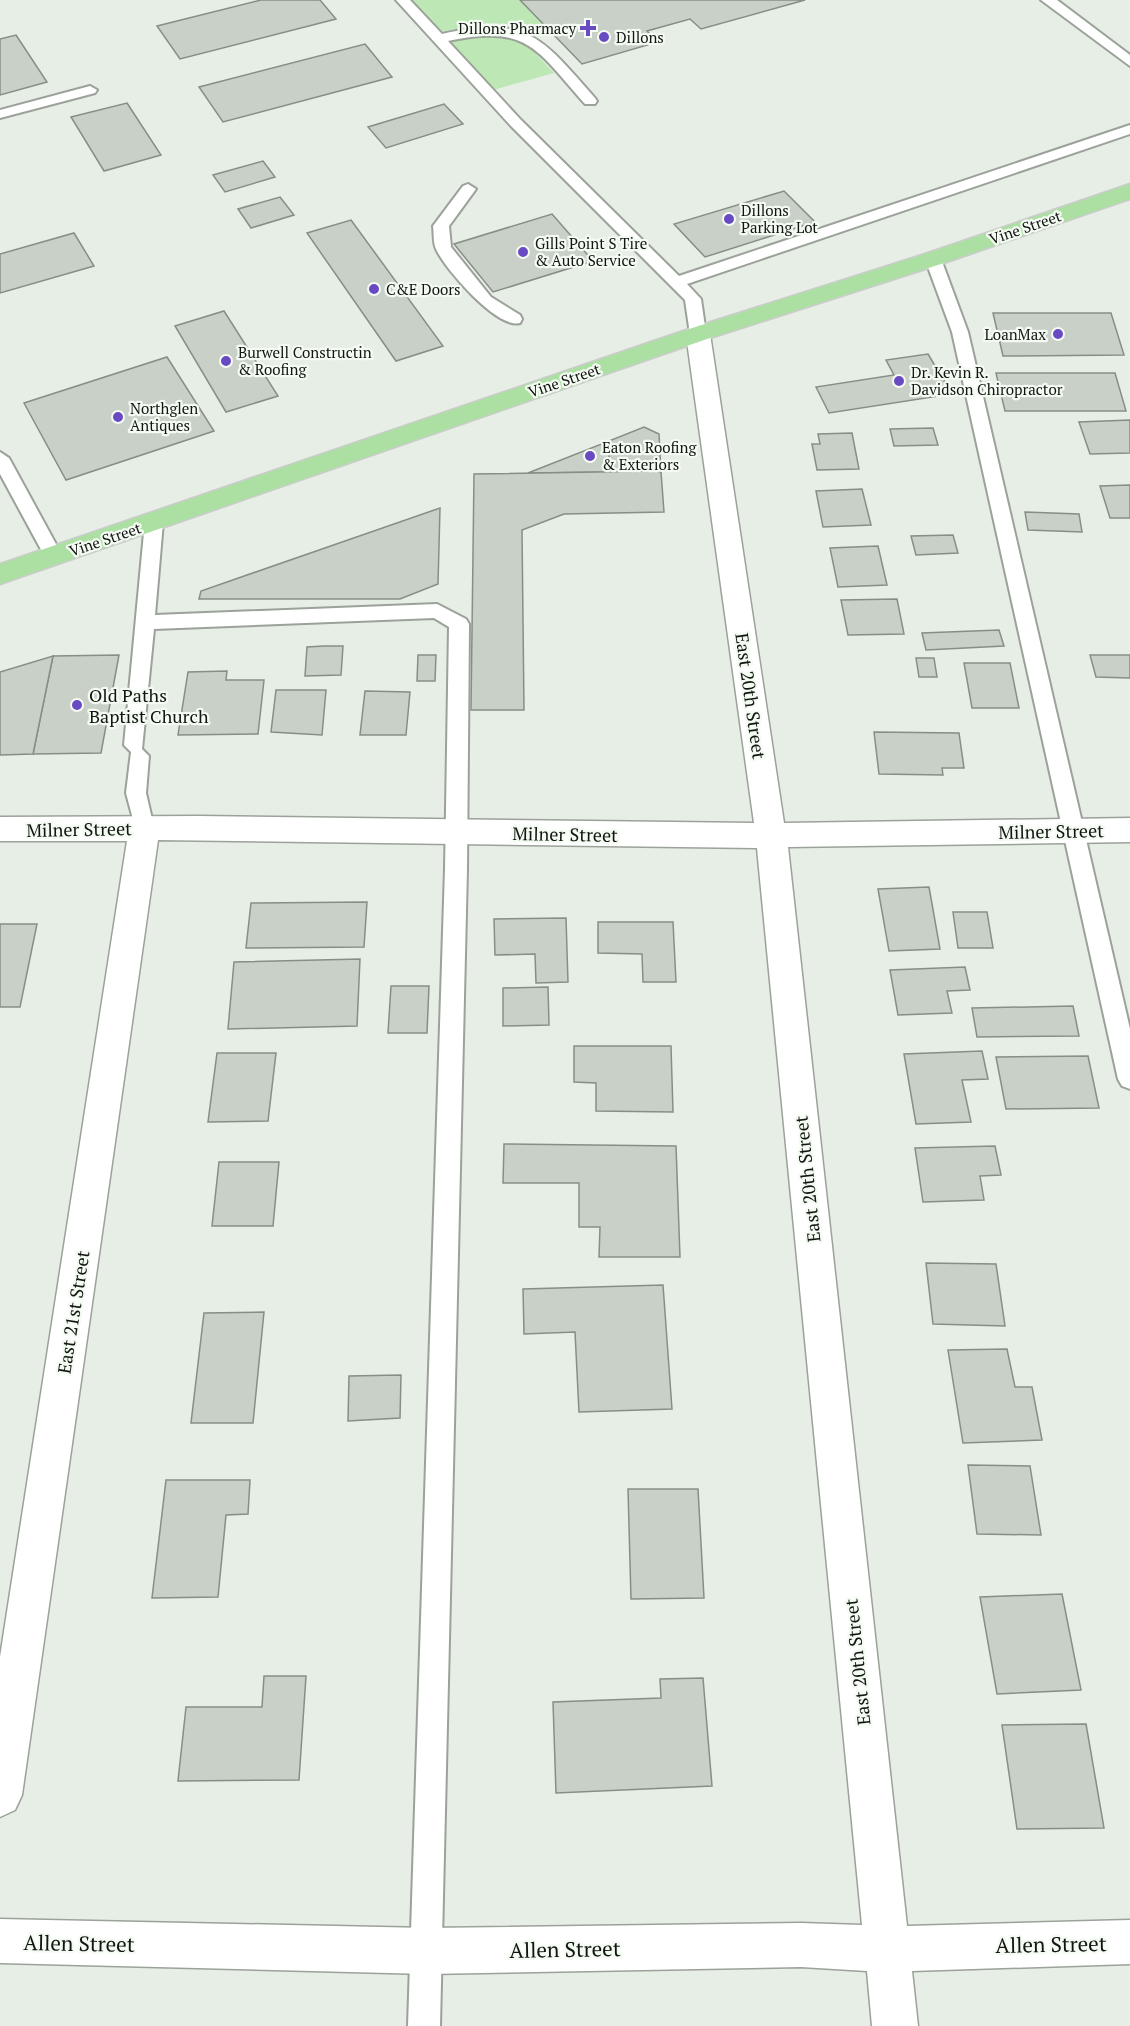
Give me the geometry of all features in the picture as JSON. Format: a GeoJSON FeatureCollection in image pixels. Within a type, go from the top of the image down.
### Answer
{"type":"FeatureCollection","features":[{"type":"Feature","properties":{"kind":"main road","name":"Vine Street"},"geometry":{"type":"LineString","coordinates":[[0,574],[698,334],[933,259],[1130,191]]}},
{"type":"Feature","properties":{"kind":"street","name":"East 20th Street"},"geometry":{"type":"LineString","coordinates":[[698,334],[771,835],[885,1949],[895,2026]]}},
{"type":"Feature","properties":{"kind":"street","name":"Milner Street"},"geometry":{"type":"LineString","coordinates":[[0,829],[144,828],[771,835],[1130,830]]}},
{"type":"Feature","properties":{"kind":"street","name":"East 21st Street"},"geometry":{"type":"LineString","coordinates":[[0,1795],[144,828]]}},
{"type":"Feature","properties":{"kind":"street","name":"Allen Street"},"geometry":{"type":"LineString","coordinates":[[0,1941],[427,1951],[801,1945],[885,1949],[1130,1942]]}},
{"type":"Feature","properties":{"kind":"lane"},"geometry":{"type":"LineString","coordinates":[[403,0],[516,123],[693,299],[698,334]]}},
{"type":"Feature","properties":{"kind":"lane"},"geometry":{"type":"LineString","coordinates":[[1048,0],[1130,62]]}},
{"type":"Feature","properties":{"kind":"lane"},"geometry":{"type":"LineString","coordinates":[[439,39],[495,28],[518,32],[532,39],[590,101]]}},
{"type":"Feature","properties":{"kind":"lane"},"geometry":{"type":"LineString","coordinates":[[0,114],[90,90]]}},
{"type":"Feature","properties":{"kind":"lane"},"geometry":{"type":"LineString","coordinates":[[676,282],[1130,129]]}},
{"type":"Feature","properties":{"kind":"lane"},"geometry":{"type":"LineString","coordinates":[[468,189],[441,226],[443,248],[484,301],[514,318]]}},
{"type":"Feature","properties":{"kind":"lane"},"geometry":{"type":"LineString","coordinates":[[933,259],[960,332],[1130,1079]]}},
{"type":"Feature","properties":{"kind":"lane"},"geometry":{"type":"LineString","coordinates":[[0,458],[54,557]]}},
{"type":"Feature","properties":{"kind":"lane"},"geometry":{"type":"LineString","coordinates":[[144,828],[136,793],[136,750],[154,522]]}},
{"type":"Feature","properties":{"kind":"lane"},"geometry":{"type":"LineString","coordinates":[[145,622],[437,611],[459,624],[457,833],[424,2026]]}},
{"type":"Feature","properties":{"kind":"green space"},"geometry":{"type":"Polygon","coordinates":[[[403,0],[520,0],[545,26],[487,23],[434,33],[403,0]]]}},
{"type":"Feature","properties":{"kind":"green space"},"geometry":{"type":"Polygon","coordinates":[[[489,32],[523,40],[554,73],[493,90],[449,43],[489,32]]]}},
{"type":"Feature","properties":{"kind":"building"},"geometry":{"type":"Polygon","coordinates":[[[261,0],[320,0],[336,19],[180,59],[157,26],[261,0]]]}},
{"type":"Feature","properties":{"kind":"building","name":"Dillons"},"geometry":{"type":"Polygon","coordinates":[[[520,0],[805,0],[701,29],[690,19],[647,31],[658,42],[582,64],[520,0]]]}},
{"type":"Feature","properties":{"kind":"building"},"geometry":{"type":"Polygon","coordinates":[[[16,35],[47,82],[0,95],[0,39],[16,35]]]}},
{"type":"Feature","properties":{"kind":"building"},"geometry":{"type":"Polygon","coordinates":[[[365,44],[392,77],[223,122],[199,87],[365,44]]]}},
{"type":"Feature","properties":{"kind":"building"},"geometry":{"type":"Polygon","coordinates":[[[127,103],[161,155],[104,171],[71,117],[127,103]]]}},
{"type":"Feature","properties":{"kind":"building"},"geometry":{"type":"Polygon","coordinates":[[[444,104],[463,124],[386,148],[368,127],[444,104]]]}},
{"type":"Feature","properties":{"kind":"building"},"geometry":{"type":"Polygon","coordinates":[[[263,161],[275,177],[225,192],[213,175],[263,161]]]}},
{"type":"Feature","properties":{"kind":"building"},"geometry":{"type":"Polygon","coordinates":[[[784,191],[815,222],[705,257],[674,224],[784,191]]]}},
{"type":"Feature","properties":{"kind":"building"},"geometry":{"type":"Polygon","coordinates":[[[280,197],[294,215],[251,228],[238,209],[280,197]]]}},
{"type":"Feature","properties":{"kind":"building","name":"Gills Point S Tire & Auto Service"},"geometry":{"type":"Polygon","coordinates":[[[552,214],[593,261],[493,292],[454,244],[552,214]]]}},
{"type":"Feature","properties":{"kind":"building","name":"C&E Doors"},"geometry":{"type":"Polygon","coordinates":[[[351,220],[443,346],[396,361],[307,233],[351,220]]]}},
{"type":"Feature","properties":{"kind":"building"},"geometry":{"type":"Polygon","coordinates":[[[74,233],[94,266],[0,293],[0,254],[74,233]]]}},
{"type":"Feature","properties":{"kind":"building","name":"Burwell Constructin & Roofing"},"geometry":{"type":"Polygon","coordinates":[[[224,311],[278,396],[226,412],[175,326],[224,311]]]}},
{"type":"Feature","properties":{"kind":"building","name":"LoanMax"},"geometry":{"type":"Polygon","coordinates":[[[993,313],[1111,313],[1124,355],[1003,356],[993,313]]]}},
{"type":"Feature","properties":{"kind":"building","name":"Dr. Kevin R. Davidson Chiropractor"},"geometry":{"type":"Polygon","coordinates":[[[928,354],[952,394],[829,413],[816,387],[894,375],[886,360],[928,354]]]}},
{"type":"Feature","properties":{"kind":"building","name":"Northglen Antiques"},"geometry":{"type":"Polygon","coordinates":[[[167,357],[214,431],[66,480],[24,403],[167,357]]]}},
{"type":"Feature","properties":{"kind":"building"},"geometry":{"type":"Polygon","coordinates":[[[996,373],[1115,373],[1126,411],[1005,411],[996,373]]]}},
{"type":"Feature","properties":{"kind":"building"},"geometry":{"type":"Polygon","coordinates":[[[1130,420],[1130,453],[1090,454],[1079,422],[1130,420]]]}},
{"type":"Feature","properties":{"kind":"building"},"geometry":{"type":"Polygon","coordinates":[[[644,427],[659,434],[661,472],[609,472],[609,441],[644,427]]]}},
{"type":"Feature","properties":{"kind":"building"},"geometry":{"type":"Polygon","coordinates":[[[933,428],[938,445],[894,446],[890,429],[933,428]]]}},
{"type":"Feature","properties":{"kind":"building"},"geometry":{"type":"Polygon","coordinates":[[[852,433],[859,469],[817,470],[812,444],[820,444],[818,434],[852,433]]]}},
{"type":"Feature","properties":{"kind":"building","name":"Eaton Roofing & Exteriors"},"geometry":{"type":"Polygon","coordinates":[[[609,441],[609,472],[528,473],[609,441]]]}},
{"type":"Feature","properties":{"kind":"building"},"geometry":{"type":"Polygon","coordinates":[[[661,472],[664,512],[564,514],[522,530],[524,710],[471,710],[474,474],[661,472]]]}},
{"type":"Feature","properties":{"kind":"building"},"geometry":{"type":"Polygon","coordinates":[[[1130,485],[1130,518],[1110,518],[1100,486],[1130,485]]]}},
{"type":"Feature","properties":{"kind":"building"},"geometry":{"type":"Polygon","coordinates":[[[862,489],[871,525],[823,527],[816,491],[862,489]]]}},
{"type":"Feature","properties":{"kind":"building"},"geometry":{"type":"Polygon","coordinates":[[[440,508],[438,584],[400,599],[199,599],[201,591],[440,508]]]}},
{"type":"Feature","properties":{"kind":"building"},"geometry":{"type":"Polygon","coordinates":[[[1025,512],[1079,514],[1082,532],[1028,530],[1025,512]]]}},
{"type":"Feature","properties":{"kind":"building"},"geometry":{"type":"Polygon","coordinates":[[[953,535],[958,553],[916,555],[911,536],[953,535]]]}},
{"type":"Feature","properties":{"kind":"building"},"geometry":{"type":"Polygon","coordinates":[[[878,546],[887,585],[838,587],[830,548],[878,546]]]}},
{"type":"Feature","properties":{"kind":"building"},"geometry":{"type":"Polygon","coordinates":[[[897,599],[904,634],[848,635],[841,600],[897,599]]]}},
{"type":"Feature","properties":{"kind":"building"},"geometry":{"type":"Polygon","coordinates":[[[999,630],[1004,646],[926,650],[922,633],[999,630]]]}},
{"type":"Feature","properties":{"kind":"building"},"geometry":{"type":"Polygon","coordinates":[[[343,646],[341,675],[305,676],[307,647],[343,646]]]}},
{"type":"Feature","properties":{"kind":"building","name":"Old Paths Baptist Church"},"geometry":{"type":"Polygon","coordinates":[[[119,655],[101,753],[33,754],[53,656],[119,655]]]}},
{"type":"Feature","properties":{"kind":"building"},"geometry":{"type":"Polygon","coordinates":[[[418,655],[436,655],[435,681],[417,681],[418,655]]]}},
{"type":"Feature","properties":{"kind":"building"},"geometry":{"type":"Polygon","coordinates":[[[1090,655],[1130,655],[1130,678],[1096,677],[1090,655]]]}},
{"type":"Feature","properties":{"kind":"building"},"geometry":{"type":"Polygon","coordinates":[[[53,656],[33,754],[0,755],[0,672],[53,656]]]}},
{"type":"Feature","properties":{"kind":"building"},"geometry":{"type":"Polygon","coordinates":[[[916,658],[934,658],[937,677],[919,677],[916,658]]]}},
{"type":"Feature","properties":{"kind":"building"},"geometry":{"type":"Polygon","coordinates":[[[964,663],[1010,663],[1019,708],[972,708],[964,663]]]}},
{"type":"Feature","properties":{"kind":"building"},"geometry":{"type":"Polygon","coordinates":[[[227,671],[226,680],[264,680],[258,734],[178,735],[188,672],[227,671]]]}},
{"type":"Feature","properties":{"kind":"building"},"geometry":{"type":"Polygon","coordinates":[[[276,690],[326,690],[322,735],[271,732],[276,690]]]}},
{"type":"Feature","properties":{"kind":"building"},"geometry":{"type":"Polygon","coordinates":[[[365,691],[410,692],[406,735],[360,735],[365,691]]]}},
{"type":"Feature","properties":{"kind":"building"},"geometry":{"type":"Polygon","coordinates":[[[874,732],[959,733],[964,768],[942,768],[943,775],[879,774],[874,732]]]}},
{"type":"Feature","properties":{"kind":"building"},"geometry":{"type":"Polygon","coordinates":[[[929,887],[940,949],[889,951],[878,889],[929,887]]]}},
{"type":"Feature","properties":{"kind":"building"},"geometry":{"type":"Polygon","coordinates":[[[367,902],[364,947],[246,948],[251,903],[367,902]]]}},
{"type":"Feature","properties":{"kind":"building"},"geometry":{"type":"Polygon","coordinates":[[[953,912],[987,912],[993,948],[958,948],[953,912]]]}},
{"type":"Feature","properties":{"kind":"building"},"geometry":{"type":"Polygon","coordinates":[[[566,918],[568,982],[536,983],[535,954],[495,955],[494,919],[566,918]]]}},
{"type":"Feature","properties":{"kind":"building"},"geometry":{"type":"Polygon","coordinates":[[[598,922],[673,922],[676,982],[643,982],[642,954],[598,953],[598,922]]]}},
{"type":"Feature","properties":{"kind":"building"},"geometry":{"type":"Polygon","coordinates":[[[0,924],[37,924],[20,1007],[0,1007],[0,924]]]}},
{"type":"Feature","properties":{"kind":"building"},"geometry":{"type":"Polygon","coordinates":[[[360,959],[357,1026],[228,1029],[234,962],[360,959]]]}},
{"type":"Feature","properties":{"kind":"building"},"geometry":{"type":"Polygon","coordinates":[[[965,967],[970,990],[947,991],[952,1013],[898,1015],[890,970],[965,967]]]}},
{"type":"Feature","properties":{"kind":"building"},"geometry":{"type":"Polygon","coordinates":[[[391,986],[429,986],[427,1033],[388,1033],[391,986]]]}},
{"type":"Feature","properties":{"kind":"building"},"geometry":{"type":"Polygon","coordinates":[[[548,987],[549,1025],[503,1026],[503,988],[548,987]]]}},
{"type":"Feature","properties":{"kind":"building"},"geometry":{"type":"Polygon","coordinates":[[[1073,1006],[1079,1036],[977,1037],[972,1008],[1073,1006]]]}},
{"type":"Feature","properties":{"kind":"building"},"geometry":{"type":"Polygon","coordinates":[[[574,1046],[671,1046],[673,1112],[596,1111],[596,1083],[574,1082],[574,1046]]]}},
{"type":"Feature","properties":{"kind":"building"},"geometry":{"type":"Polygon","coordinates":[[[982,1051],[988,1079],[962,1080],[971,1122],[916,1124],[904,1054],[982,1051]]]}},
{"type":"Feature","properties":{"kind":"building"},"geometry":{"type":"Polygon","coordinates":[[[217,1053],[276,1053],[268,1121],[208,1122],[217,1053]]]}},
{"type":"Feature","properties":{"kind":"building"},"geometry":{"type":"Polygon","coordinates":[[[1088,1056],[1099,1108],[1006,1109],[996,1057],[1088,1056]]]}},
{"type":"Feature","properties":{"kind":"building"},"geometry":{"type":"Polygon","coordinates":[[[504,1144],[676,1146],[680,1257],[599,1257],[600,1227],[579,1227],[579,1183],[503,1183],[504,1144]]]}},
{"type":"Feature","properties":{"kind":"building"},"geometry":{"type":"Polygon","coordinates":[[[995,1146],[1001,1175],[980,1176],[984,1200],[923,1202],[915,1148],[995,1146]]]}},
{"type":"Feature","properties":{"kind":"building"},"geometry":{"type":"Polygon","coordinates":[[[219,1162],[279,1162],[273,1226],[212,1226],[219,1162]]]}},
{"type":"Feature","properties":{"kind":"building"},"geometry":{"type":"Polygon","coordinates":[[[926,1263],[996,1264],[1005,1326],[933,1324],[926,1263]]]}},
{"type":"Feature","properties":{"kind":"building"},"geometry":{"type":"Polygon","coordinates":[[[663,1285],[672,1409],[579,1412],[575,1332],[524,1334],[523,1289],[663,1285]]]}},
{"type":"Feature","properties":{"kind":"building"},"geometry":{"type":"Polygon","coordinates":[[[264,1312],[253,1423],[191,1423],[204,1313],[264,1312]]]}},
{"type":"Feature","properties":{"kind":"building"},"geometry":{"type":"Polygon","coordinates":[[[1007,1349],[1015,1387],[1032,1387],[1042,1440],[963,1443],[948,1350],[1007,1349]]]}},
{"type":"Feature","properties":{"kind":"building"},"geometry":{"type":"Polygon","coordinates":[[[401,1375],[400,1418],[348,1421],[349,1376],[401,1375]]]}},
{"type":"Feature","properties":{"kind":"building"},"geometry":{"type":"Polygon","coordinates":[[[968,1465],[1030,1466],[1041,1535],[977,1534],[968,1465]]]}},
{"type":"Feature","properties":{"kind":"building"},"geometry":{"type":"Polygon","coordinates":[[[166,1480],[250,1480],[248,1514],[226,1515],[218,1597],[152,1598],[166,1480]]]}},
{"type":"Feature","properties":{"kind":"building"},"geometry":{"type":"Polygon","coordinates":[[[628,1489],[698,1489],[704,1598],[631,1599],[628,1489]]]}},
{"type":"Feature","properties":{"kind":"building"},"geometry":{"type":"Polygon","coordinates":[[[1062,1594],[1081,1690],[997,1694],[980,1597],[1062,1594]]]}},
{"type":"Feature","properties":{"kind":"building"},"geometry":{"type":"Polygon","coordinates":[[[264,1676],[306,1676],[299,1780],[178,1781],[186,1707],[262,1707],[264,1676]]]}},
{"type":"Feature","properties":{"kind":"building"},"geometry":{"type":"Polygon","coordinates":[[[703,1678],[712,1786],[556,1793],[553,1702],[661,1698],[660,1679],[703,1678]]]}},
{"type":"Feature","properties":{"kind":"building"},"geometry":{"type":"Polygon","coordinates":[[[1086,1724],[1104,1828],[1017,1829],[1002,1725],[1086,1724]]]}},
{"type":"Feature","properties":{"kind":"place","name":"Dillons Pharmacy"},"geometry":{"type":"Point","coordinates":[588,28]}},
{"type":"Feature","properties":{"kind":"place","name":"Dillons"},"geometry":{"type":"Point","coordinates":[604,37]}},
{"type":"Feature","properties":{"kind":"place","name":"Dillons Parking Lot"},"geometry":{"type":"Point","coordinates":[729,219]}},
{"type":"Feature","properties":{"kind":"place","name":"Gills Point S Tire & Auto Service"},"geometry":{"type":"Point","coordinates":[523,252]}},
{"type":"Feature","properties":{"kind":"place","name":"C&E Doors"},"geometry":{"type":"Point","coordinates":[374,289]}},
{"type":"Feature","properties":{"kind":"place","name":"LoanMax"},"geometry":{"type":"Point","coordinates":[1058,334]}},
{"type":"Feature","properties":{"kind":"place","name":"Burwell Constructin & Roofing"},"geometry":{"type":"Point","coordinates":[226,361]}},
{"type":"Feature","properties":{"kind":"place","name":"Dr. Kevin R. Davidson Chiropractor"},"geometry":{"type":"Point","coordinates":[899,381]}},
{"type":"Feature","properties":{"kind":"place","name":"Northglen Antiques"},"geometry":{"type":"Point","coordinates":[118,417]}},
{"type":"Feature","properties":{"kind":"place","name":"Eaton Roofing & Exteriors"},"geometry":{"type":"Point","coordinates":[590,456]}},
{"type":"Feature","properties":{"kind":"place","name":"Old Paths Baptist Church"},"geometry":{"type":"Point","coordinates":[77,705]}}]}
